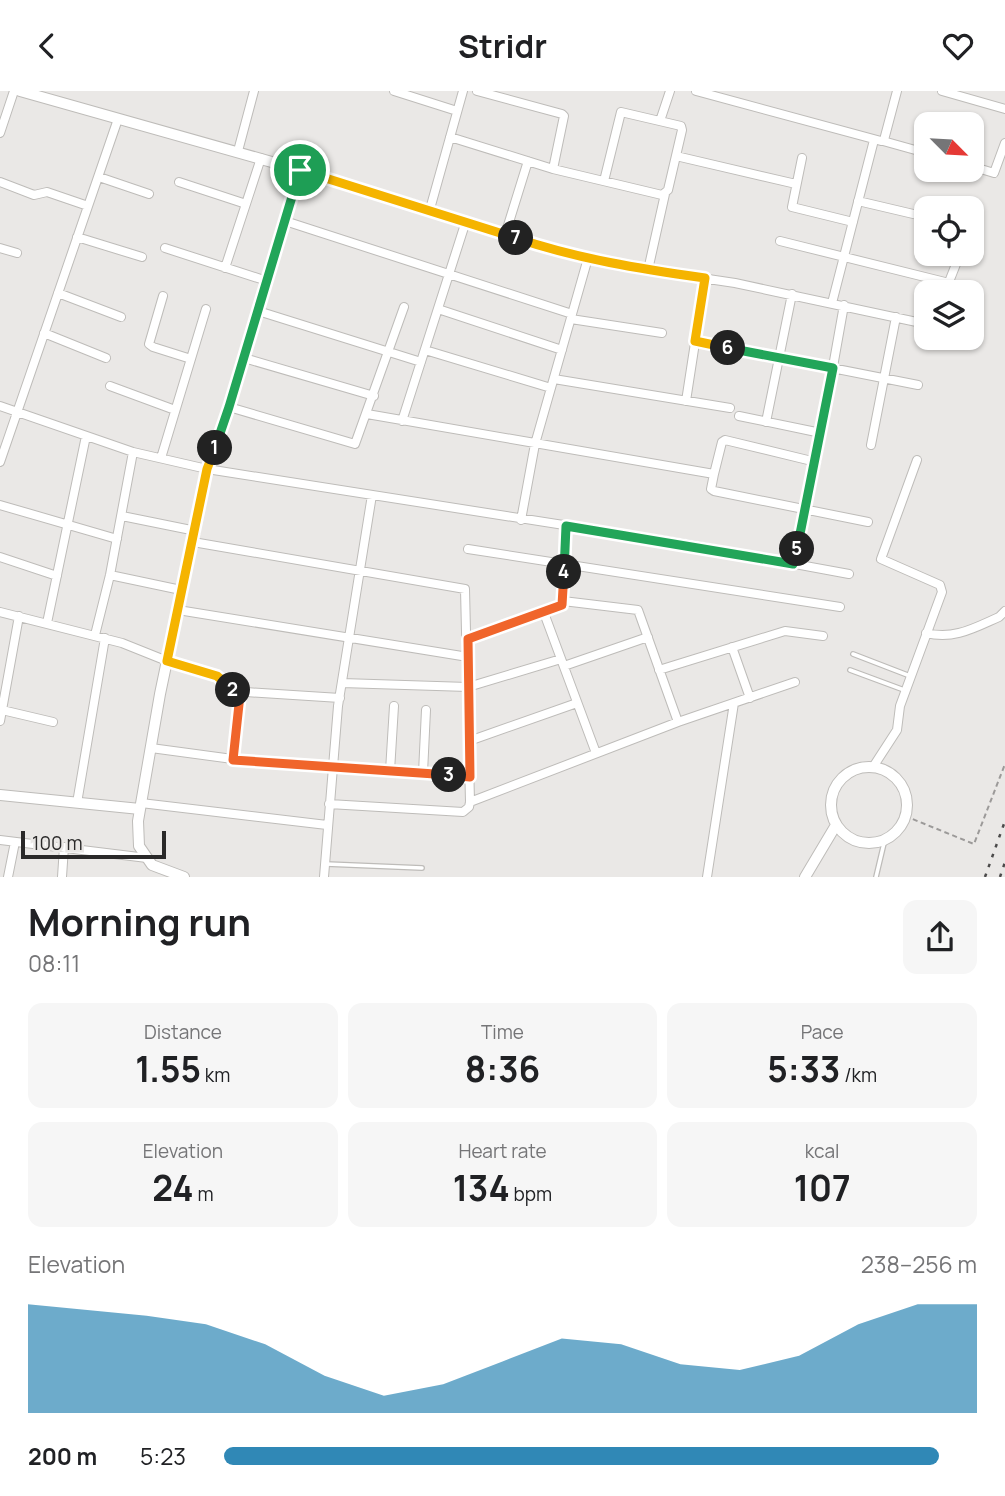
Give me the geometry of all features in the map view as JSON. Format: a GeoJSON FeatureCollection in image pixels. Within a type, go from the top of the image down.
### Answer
{"type":"FeatureCollection","features":[{"type":"Feature","properties":{"kind":"street"},"geometry":{"type":"LineString","coordinates":[[0,133],[14,91]]}},
{"type":"Feature","properties":{"kind":"street"},"geometry":{"type":"LineString","coordinates":[[20,91],[238,151],[430,209],[552,250],[844,305],[914,321]]}},
{"type":"Feature","properties":{"kind":"street"},"geometry":{"type":"LineString","coordinates":[[238,151],[254,91]]}},
{"type":"Feature","properties":{"kind":"street"},"geometry":{"type":"LineString","coordinates":[[394,91],[457,111]]}},
{"type":"Feature","properties":{"kind":"street"},"geometry":{"type":"LineString","coordinates":[[430,209],[463,91]]}},
{"type":"Feature","properties":{"kind":"street"},"geometry":{"type":"LineString","coordinates":[[477,91],[564,116],[553,169]]}},
{"type":"Feature","properties":{"kind":"street"},"geometry":{"type":"LineString","coordinates":[[660,121],[670,91]]}},
{"type":"Feature","properties":{"kind":"street"},"geometry":{"type":"LineString","coordinates":[[696,91],[914,150]]}},
{"type":"Feature","properties":{"kind":"street"},"geometry":{"type":"LineString","coordinates":[[832,303],[858,201],[897,91]]}},
{"type":"Feature","properties":{"kind":"street"},"geometry":{"type":"LineString","coordinates":[[942,91],[1005,109]]}},
{"type":"Feature","properties":{"kind":"street"},"geometry":{"type":"LineString","coordinates":[[604,181],[621,113],[681,127],[648,270]]}},
{"type":"Feature","properties":{"kind":"street"},"geometry":{"type":"LineString","coordinates":[[0,462],[118,119]]}},
{"type":"Feature","properties":{"kind":"street"},"geometry":{"type":"LineString","coordinates":[[450,137],[553,169],[665,194]]}},
{"type":"Feature","properties":{"kind":"street"},"geometry":{"type":"LineString","coordinates":[[984,170],[994,173],[1005,143]]}},
{"type":"Feature","properties":{"kind":"street"},"geometry":{"type":"LineString","coordinates":[[676,156],[796,184]]}},
{"type":"Feature","properties":{"kind":"street"},"geometry":{"type":"LineString","coordinates":[[225,268],[261,158]]}},
{"type":"Feature","properties":{"kind":"street"},"geometry":{"type":"LineString","coordinates":[[802,158],[792,207],[853,222]]}},
{"type":"Feature","properties":{"kind":"street"},"geometry":{"type":"LineString","coordinates":[[505,235],[528,161]]}},
{"type":"Feature","properties":{"kind":"street"},"geometry":{"type":"LineString","coordinates":[[184,877],[152,865],[139,846],[141,806],[167,661],[207,469],[229,407],[300,170]]}},
{"type":"Feature","properties":{"kind":"street"},"geometry":{"type":"LineString","coordinates":[[99,177],[149,194]]}},
{"type":"Feature","properties":{"kind":"street"},"geometry":{"type":"LineString","coordinates":[[0,182],[34,195],[47,192],[88,206]]}},
{"type":"Feature","properties":{"kind":"street"},"geometry":{"type":"LineString","coordinates":[[179,182],[246,204]]}},
{"type":"Feature","properties":{"kind":"street"},"geometry":{"type":"LineString","coordinates":[[858,201],[914,214]]}},
{"type":"Feature","properties":{"kind":"street"},"geometry":{"type":"LineString","coordinates":[[285,221],[449,273],[571,316],[662,333]]}},
{"type":"Feature","properties":{"kind":"street"},"geometry":{"type":"LineString","coordinates":[[402,421],[466,221]]}},
{"type":"Feature","properties":{"kind":"street"},"geometry":{"type":"LineString","coordinates":[[77,237],[142,257]]}},
{"type":"Feature","properties":{"kind":"street"},"geometry":{"type":"LineString","coordinates":[[780,241],[920,280]]}},
{"type":"Feature","properties":{"kind":"street"},"geometry":{"type":"LineString","coordinates":[[0,248],[17,253]]}},
{"type":"Feature","properties":{"kind":"street"},"geometry":{"type":"LineString","coordinates":[[165,248],[267,281]]}},
{"type":"Feature","properties":{"kind":"street"},"geometry":{"type":"LineString","coordinates":[[521,520],[535,444],[588,258]]}},
{"type":"Feature","properties":{"kind":"street"},"geometry":{"type":"LineString","coordinates":[[686,401],[705,278]]}},
{"type":"Feature","properties":{"kind":"street"},"geometry":{"type":"LineString","coordinates":[[58,293],[121,317]]}},
{"type":"Feature","properties":{"kind":"street"},"geometry":{"type":"LineString","coordinates":[[766,422],[792,295]]}},
{"type":"Feature","properties":{"kind":"street"},"geometry":{"type":"LineString","coordinates":[[163,296],[149,344],[191,359]]}},
{"type":"Feature","properties":{"kind":"street"},"geometry":{"type":"LineString","coordinates":[[793,564],[816,462],[844,305]]}},
{"type":"Feature","properties":{"kind":"street"},"geometry":{"type":"LineString","coordinates":[[229,407],[352,445],[358,442],[404,307]]}},
{"type":"Feature","properties":{"kind":"street"},"geometry":{"type":"LineString","coordinates":[[161,459],[206,309]]}},
{"type":"Feature","properties":{"kind":"street"},"geometry":{"type":"LineString","coordinates":[[438,309],[562,350]]}},
{"type":"Feature","properties":{"kind":"street"},"geometry":{"type":"LineString","coordinates":[[258,311],[421,362]]}},
{"type":"Feature","properties":{"kind":"street"},"geometry":{"type":"LineString","coordinates":[[871,445],[896,317]]}},
{"type":"Feature","properties":{"kind":"street"},"geometry":{"type":"LineString","coordinates":[[44,333],[106,358]]}},
{"type":"Feature","properties":{"kind":"street"},"geometry":{"type":"LineString","coordinates":[[695,341],[918,385]]}},
{"type":"Feature","properties":{"kind":"street"},"geometry":{"type":"LineString","coordinates":[[425,350],[551,389]]}},
{"type":"Feature","properties":{"kind":"street"},"geometry":{"type":"LineString","coordinates":[[244,358],[374,396]]}},
{"type":"Feature","properties":{"kind":"street"},"geometry":{"type":"LineString","coordinates":[[554,379],[730,408]]}},
{"type":"Feature","properties":{"kind":"street"},"geometry":{"type":"LineString","coordinates":[[110,386],[175,410]]}},
{"type":"Feature","properties":{"kind":"street"},"geometry":{"type":"LineString","coordinates":[[0,406],[133,452],[207,469],[849,574]]}},
{"type":"Feature","properties":{"kind":"street"},"geometry":{"type":"LineString","coordinates":[[367,414],[715,474]]}},
{"type":"Feature","properties":{"kind":"street"},"geometry":{"type":"LineString","coordinates":[[738,416],[821,433]]}},
{"type":"Feature","properties":{"kind":"street"},"geometry":{"type":"LineString","coordinates":[[47,623],[86,436]]}},
{"type":"Feature","properties":{"kind":"street"},"geometry":{"type":"LineString","coordinates":[[816,462],[725,440],[722,442],[711,489],[868,521]]}},
{"type":"Feature","properties":{"kind":"street"},"geometry":{"type":"LineString","coordinates":[[95,635],[110,575],[133,452]]}},
{"type":"Feature","properties":{"kind":"street"},"geometry":{"type":"LineString","coordinates":[[873,767],[897,730],[900,706],[942,593],[942,587],[881,559],[917,460]]}},
{"type":"Feature","properties":{"kind":"street"},"geometry":{"type":"LineString","coordinates":[[324,877],[340,698],[372,495]]}},
{"type":"Feature","properties":{"kind":"street"},"geometry":{"type":"LineString","coordinates":[[0,505],[117,538]]}},
{"type":"Feature","properties":{"kind":"street"},"geometry":{"type":"LineString","coordinates":[[122,516],[196,531]]}},
{"type":"Feature","properties":{"kind":"street"},"geometry":{"type":"LineString","coordinates":[[468,639],[562,605],[566,526]]}},
{"type":"Feature","properties":{"kind":"street"},"geometry":{"type":"LineString","coordinates":[[193,542],[465,589],[469,807],[463,812],[329,804]]}},
{"type":"Feature","properties":{"kind":"street"},"geometry":{"type":"LineString","coordinates":[[468,549],[840,607]]}},
{"type":"Feature","properties":{"kind":"street"},"geometry":{"type":"LineString","coordinates":[[0,557],[57,576]]}},
{"type":"Feature","properties":{"kind":"street"},"geometry":{"type":"LineString","coordinates":[[110,575],[181,590]]}},
{"type":"Feature","properties":{"kind":"street"},"geometry":{"type":"LineString","coordinates":[[563,601],[634,608],[640,612],[678,722]]}},
{"type":"Feature","properties":{"kind":"street"},"geometry":{"type":"LineString","coordinates":[[178,610],[468,657]]}},
{"type":"Feature","properties":{"kind":"street"},"geometry":{"type":"LineString","coordinates":[[926,633],[942,637],[954,636],[999,617],[1005,611]]}},
{"type":"Feature","properties":{"kind":"street"},"geometry":{"type":"LineString","coordinates":[[0,612],[106,638],[217,676],[240,695]]}},
{"type":"Feature","properties":{"kind":"street"},"geometry":{"type":"LineString","coordinates":[[544,613],[596,753]]}},
{"type":"Feature","properties":{"kind":"street"},"geometry":{"type":"LineString","coordinates":[[0,721],[19,616]]}},
{"type":"Feature","properties":{"kind":"street"},"geometry":{"type":"LineString","coordinates":[[659,670],[790,630],[823,636]]}},
{"type":"Feature","properties":{"kind":"street"},"geometry":{"type":"LineString","coordinates":[[342,683],[468,687],[648,637]]}},
{"type":"Feature","properties":{"kind":"street"},"geometry":{"type":"LineString","coordinates":[[77,803],[106,638]]}},
{"type":"Feature","properties":{"kind":"street"},"geometry":{"type":"LineString","coordinates":[[732,647],[750,698]]}},
{"type":"Feature","properties":{"kind":"street"},"geometry":{"type":"LineString","coordinates":[[470,802],[678,722],[795,682]]}},
{"type":"Feature","properties":{"kind":"street"},"geometry":{"type":"LineString","coordinates":[[240,695],[246,692],[340,698]]}},
{"type":"Feature","properties":{"kind":"street"},"geometry":{"type":"LineString","coordinates":[[233,760],[240,695]]}},
{"type":"Feature","properties":{"kind":"street"},"geometry":{"type":"LineString","coordinates":[[469,741],[577,703]]}},
{"type":"Feature","properties":{"kind":"street"},"geometry":{"type":"LineString","coordinates":[[706,877],[734,703]]}},
{"type":"Feature","properties":{"kind":"street"},"geometry":{"type":"LineString","coordinates":[[390,771],[394,706]]}},
{"type":"Feature","properties":{"kind":"street"},"geometry":{"type":"LineString","coordinates":[[423,773],[426,710]]}},
{"type":"Feature","properties":{"kind":"street"},"geometry":{"type":"LineString","coordinates":[[2,711],[53,722]]}},
{"type":"Feature","properties":{"kind":"street"},"geometry":{"type":"LineString","coordinates":[[151,748],[233,760],[470,777]]}},
{"type":"Feature","properties":{"kind":"street"},"geometry":{"type":"LineString","coordinates":[[873,767],[886,770],[897,778],[904,789],[907,803],[905,816],[894,834],[872,843],[858,841],[846,835],[836,825],[832,798],[837,785],[846,774],[859,768],[873,767]]}},
{"type":"Feature","properties":{"kind":"street"},"geometry":{"type":"LineString","coordinates":[[0,796],[141,806],[327,825]]}},
{"type":"Feature","properties":{"kind":"street"},"geometry":{"type":"LineString","coordinates":[[805,877],[836,825]]}},
{"type":"Feature","properties":{"kind":"street"},"geometry":{"type":"LineString","coordinates":[[0,840],[147,858]]}},
{"type":"Feature","properties":{"kind":"street"},"geometry":{"type":"LineString","coordinates":[[8,877],[15,842]]}},
{"type":"Feature","properties":{"kind":"street"},"geometry":{"type":"LineString","coordinates":[[62,877],[64,847]]}},
{"type":"Feature","properties":{"kind":"lane"},"geometry":{"type":"LineString","coordinates":[[853,654],[911,676]]}},
{"type":"Feature","properties":{"kind":"lane"},"geometry":{"type":"LineString","coordinates":[[850,670],[906,691]]}},
{"type":"Feature","properties":{"kind":"lane"},"geometry":{"type":"LineString","coordinates":[[876,877],[885,839]]}},
{"type":"Feature","properties":{"kind":"lane"},"geometry":{"type":"LineString","coordinates":[[324,864],[422,868]]}},
{"type":"Feature","properties":{"kind":"path"},"geometry":{"type":"LineString","coordinates":[[905,816],[974,844],[1005,764]]}},
{"type":"Feature","properties":{"kind":"railway"},"geometry":{"type":"LineString","coordinates":[[985,877],[1005,821]]}},
{"type":"Feature","properties":{"kind":"railway"},"geometry":{"type":"LineString","coordinates":[[1000,877],[1005,862]]}},
{"type":"Feature","properties":{"kind":"route"},"geometry":{"type":"LineString","coordinates":[[300,170],[430,209],[552,250],[628,267],[705,278],[695,341],[833,368],[816,462],[793,564],[566,526],[562,605],[468,639],[470,777],[233,760],[240,695],[217,676],[167,661],[207,469],[229,407],[300,170]]}}]}
